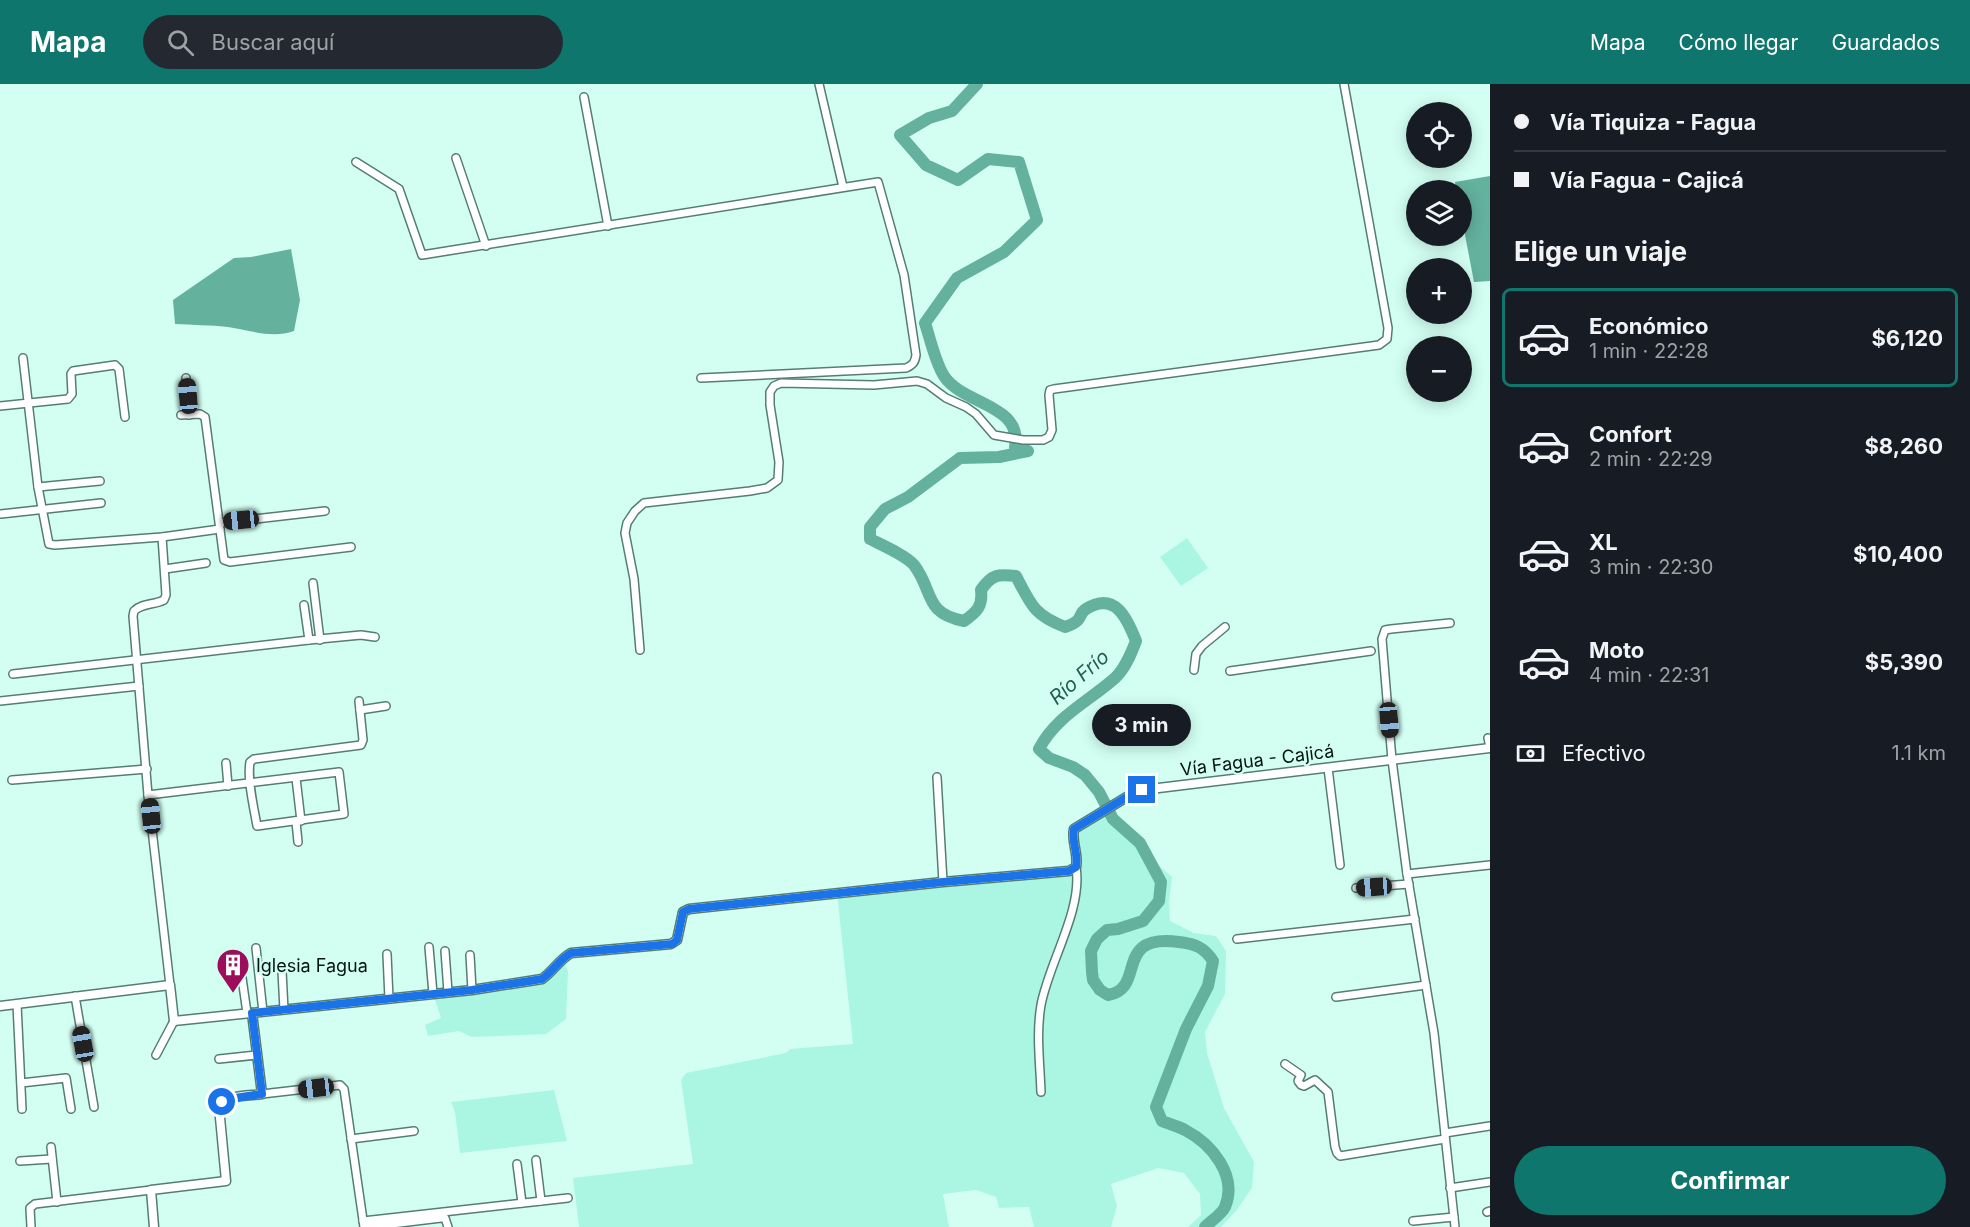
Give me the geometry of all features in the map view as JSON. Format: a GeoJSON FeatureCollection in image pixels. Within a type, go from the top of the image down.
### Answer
{"type":"FeatureCollection","features":[{"type":"Feature","properties":{"kind":"street"},"geometry":{"type":"LineString","coordinates":[[819,84],[843,188]]}},
{"type":"Feature","properties":{"kind":"street"},"geometry":{"type":"LineString","coordinates":[[640,650],[634,579],[626,532],[627,523],[644,503],[750,491],[767,488],[778,480],[779,462],[770,405],[770,392],[774,386],[782,383],[874,385],[917,381],[927,384],[946,398],[976,414],[994,435],[1010,439],[1043,440],[1052,430],[1050,390],[1215,371],[1379,345],[1387,339],[1388,328],[1344,84]]}},
{"type":"Feature","properties":{"kind":"street"},"geometry":{"type":"LineString","coordinates":[[584,96],[608,226]]}},
{"type":"Feature","properties":{"kind":"street"},"geometry":{"type":"LineString","coordinates":[[456,158],[486,246]]}},
{"type":"Feature","properties":{"kind":"street"},"geometry":{"type":"LineString","coordinates":[[356,162],[399,189],[422,255],[878,182],[904,275],[915,361],[906,368],[701,378]]}},
{"type":"Feature","properties":{"kind":"street"},"geometry":{"type":"LineString","coordinates":[[23,358],[41,509],[46,539],[49,544],[162,537],[325,511]]}},
{"type":"Feature","properties":{"kind":"street"},"geometry":{"type":"LineString","coordinates":[[0,406],[71,397],[73,371],[115,366],[119,369],[125,417]]}},
{"type":"Feature","properties":{"kind":"street"},"geometry":{"type":"LineString","coordinates":[[186,378],[189,415]]}},
{"type":"Feature","properties":{"kind":"street"},"geometry":{"type":"LineString","coordinates":[[181,415],[200,414],[205,417],[224,560],[230,562],[351,547]]}},
{"type":"Feature","properties":{"kind":"street"},"geometry":{"type":"LineString","coordinates":[[38,487],[100,481]]}},
{"type":"Feature","properties":{"kind":"street"},"geometry":{"type":"LineString","coordinates":[[1,514],[100,503]]}},
{"type":"Feature","properties":{"kind":"street"},"geometry":{"type":"LineString","coordinates":[[156,1055],[174,1021],[148,795],[134,611],[139,606],[164,600],[166,594],[162,537]]}},
{"type":"Feature","properties":{"kind":"street"},"geometry":{"type":"LineString","coordinates":[[165,569],[206,563]]}},
{"type":"Feature","properties":{"kind":"street"},"geometry":{"type":"LineString","coordinates":[[313,583],[320,640]]}},
{"type":"Feature","properties":{"kind":"street"},"geometry":{"type":"LineString","coordinates":[[304,605],[309,640]]}},
{"type":"Feature","properties":{"kind":"street"},"geometry":{"type":"LineString","coordinates":[[1450,623],[1385,630],[1383,635],[1392,760],[1407,874],[1434,1033],[1455,1227]]}},
{"type":"Feature","properties":{"kind":"street"},"geometry":{"type":"LineString","coordinates":[[1194,669],[1196,654],[1225,627]]}},
{"type":"Feature","properties":{"kind":"street"},"geometry":{"type":"LineString","coordinates":[[13,674],[309,640],[361,635],[375,637]]}},
{"type":"Feature","properties":{"kind":"street"},"geometry":{"type":"LineString","coordinates":[[1230,671],[1371,651]]}},
{"type":"Feature","properties":{"kind":"street"},"geometry":{"type":"LineString","coordinates":[[0,701],[139,686]]}},
{"type":"Feature","properties":{"kind":"street"},"geometry":{"type":"LineString","coordinates":[[148,795],[251,784],[339,772],[344,814],[257,826],[251,784],[249,767],[250,762],[254,759],[361,745],[363,740],[359,701]]}},
{"type":"Feature","properties":{"kind":"street"},"geometry":{"type":"LineString","coordinates":[[360,710],[386,706]]}},
{"type":"Feature","properties":{"kind":"street"},"geometry":{"type":"LineString","coordinates":[[1488,738],[1490,747]]}},
{"type":"Feature","properties":{"kind":"street","name":"Vía Fagua - Cajicá"},"geometry":{"type":"LineString","coordinates":[[1076,867],[1074,829],[1142,790],[1490,747]]}},
{"type":"Feature","properties":{"kind":"street"},"geometry":{"type":"LineString","coordinates":[[226,763],[228,786]]}},
{"type":"Feature","properties":{"kind":"street"},"geometry":{"type":"LineString","coordinates":[[1328,768],[1340,866]]}},
{"type":"Feature","properties":{"kind":"street"},"geometry":{"type":"LineString","coordinates":[[12,780],[147,769]]}},
{"type":"Feature","properties":{"kind":"street"},"geometry":{"type":"LineString","coordinates":[[937,777],[943,882]]}},
{"type":"Feature","properties":{"kind":"street"},"geometry":{"type":"LineString","coordinates":[[296,778],[298,842]]}},
{"type":"Feature","properties":{"kind":"street"},"geometry":{"type":"LineString","coordinates":[[1407,874],[1490,865]]}},
{"type":"Feature","properties":{"kind":"street"},"geometry":{"type":"LineString","coordinates":[[174,1021],[472,990],[542,979],[562,958],[571,953],[672,944],[677,940],[683,912],[689,909],[1069,871],[1076,867],[1077,889],[1041,1004],[1038,1038],[1041,1092]]}},
{"type":"Feature","properties":{"kind":"street"},"geometry":{"type":"LineString","coordinates":[[1356,888],[1409,884]]}},
{"type":"Feature","properties":{"kind":"street"},"geometry":{"type":"LineString","coordinates":[[1237,939],[1415,919]]}},
{"type":"Feature","properties":{"kind":"street"},"geometry":{"type":"LineString","coordinates":[[429,947],[434,994]]}},
{"type":"Feature","properties":{"kind":"street"},"geometry":{"type":"LineString","coordinates":[[256,948],[263,1012]]}},
{"type":"Feature","properties":{"kind":"street"},"geometry":{"type":"LineString","coordinates":[[444,951],[448,992]]}},
{"type":"Feature","properties":{"kind":"street"},"geometry":{"type":"LineString","coordinates":[[387,954],[389,999]]}},
{"type":"Feature","properties":{"kind":"street"},"geometry":{"type":"LineString","coordinates":[[470,955],[472,990]]}},
{"type":"Feature","properties":{"kind":"street"},"geometry":{"type":"LineString","coordinates":[[282,970],[284,1010]]}},
{"type":"Feature","properties":{"kind":"street"},"geometry":{"type":"LineString","coordinates":[[242,978],[250,1013],[262,1094]]}},
{"type":"Feature","properties":{"kind":"street"},"geometry":{"type":"LineString","coordinates":[[0,1006],[170,985]]}},
{"type":"Feature","properties":{"kind":"street"},"geometry":{"type":"LineString","coordinates":[[1336,997],[1426,986]]}},
{"type":"Feature","properties":{"kind":"street"},"geometry":{"type":"LineString","coordinates":[[75,996],[94,1107]]}},
{"type":"Feature","properties":{"kind":"street"},"geometry":{"type":"LineString","coordinates":[[17,1004],[22,1109]]}},
{"type":"Feature","properties":{"kind":"street"},"geometry":{"type":"LineString","coordinates":[[219,1059],[257,1055]]}},
{"type":"Feature","properties":{"kind":"street"},"geometry":{"type":"LineString","coordinates":[[1284,1064],[1301,1075],[1298,1081],[1301,1085],[1304,1086],[1315,1080],[1328,1092],[1335,1147],[1340,1156],[1490,1126]]}},
{"type":"Feature","properties":{"kind":"street"},"geometry":{"type":"LineString","coordinates":[[21,1083],[66,1078],[71,1109]]}},
{"type":"Feature","properties":{"kind":"street"},"geometry":{"type":"LineString","coordinates":[[31,1227],[30,1208],[32,1205],[226,1181],[219,1107],[222,1102],[262,1094],[340,1085],[344,1089],[365,1225]]}},
{"type":"Feature","properties":{"kind":"street"},"geometry":{"type":"LineString","coordinates":[[351,1139],[414,1131]]}},
{"type":"Feature","properties":{"kind":"street"},"geometry":{"type":"LineString","coordinates":[[51,1148],[57,1202]]}},
{"type":"Feature","properties":{"kind":"street"},"geometry":{"type":"LineString","coordinates":[[20,1161],[52,1158]]}},
{"type":"Feature","properties":{"kind":"street"},"geometry":{"type":"LineString","coordinates":[[536,1160],[541,1201]]}},
{"type":"Feature","properties":{"kind":"street"},"geometry":{"type":"LineString","coordinates":[[517,1164],[522,1203]]}},
{"type":"Feature","properties":{"kind":"street"},"geometry":{"type":"LineString","coordinates":[[1450,1188],[1490,1182]]}},
{"type":"Feature","properties":{"kind":"street"},"geometry":{"type":"LineString","coordinates":[[151,1190],[154,1227]]}},
{"type":"Feature","properties":{"kind":"street"},"geometry":{"type":"LineString","coordinates":[[365,1225],[568,1198]]}},
{"type":"Feature","properties":{"kind":"street"},"geometry":{"type":"LineString","coordinates":[[1413,1221],[1454,1217]]}},
{"type":"Feature","properties":{"kind":"street"},"geometry":{"type":"LineString","coordinates":[[365,1225],[445,1218],[448,1227]]}},
{"type":"Feature","properties":{"kind":"shaded area"},"geometry":{"type":"Polygon","coordinates":[[[1490,176],[1490,281],[1474,282],[1472,258],[1469,258],[1467,246],[1472,246],[1472,180],[1467,180],[1490,176]]]}},
{"type":"Feature","properties":{"kind":"shaded area"},"geometry":{"type":"Polygon","coordinates":[[[291,249],[300,300],[294,331],[269,334],[228,327],[175,324],[173,300],[234,258],[291,249]]]}},
{"type":"Feature","properties":{"kind":"shaded area"},"geometry":{"type":"Polygon","coordinates":[[[1187,538],[1208,568],[1181,586],[1160,557],[1187,538]]]}},
{"type":"Feature","properties":{"kind":"shaded area"},"geometry":{"type":"Polygon","coordinates":[[[1110,813],[1119,826],[1140,843],[1150,862],[1157,864],[1172,877],[1169,902],[1170,921],[1194,933],[1216,936],[1226,951],[1225,994],[1205,1032],[1207,1053],[1224,1108],[1254,1162],[1252,1188],[1221,1227],[1188,1227],[1201,1215],[1200,1194],[1184,1173],[1158,1168],[1111,1184],[1117,1206],[1111,1227],[1034,1227],[1029,1207],[999,1208],[996,1197],[976,1190],[943,1194],[949,1227],[579,1227],[573,1178],[693,1164],[681,1080],[686,1073],[786,1053],[790,1049],[853,1044],[837,893],[1076,867],[1073,835],[1100,814],[1102,817],[1110,813]]]}},
{"type":"Feature","properties":{"kind":"shaded area"},"geometry":{"type":"Polygon","coordinates":[[[562,958],[568,971],[566,1019],[546,1034],[472,1037],[459,1031],[428,1036],[425,1025],[441,1018],[433,994],[542,979],[562,958]]]}},
{"type":"Feature","properties":{"kind":"shaded area"},"geometry":{"type":"Polygon","coordinates":[[[554,1090],[567,1141],[460,1153],[455,1112],[451,1102],[554,1090]]]}},
{"type":"Feature","properties":{"kind":"waterway","name":"Río Frío"},"geometry":{"type":"LineString","coordinates":[[977,84],[952,111],[929,118],[900,135],[926,165],[958,180],[988,159],[1019,162],[1037,220],[1004,252],[957,278],[925,323],[935,357],[944,376],[953,386],[1001,413],[1010,422],[1015,433],[1015,447],[1028,451],[999,457],[960,458],[908,497],[885,509],[870,527],[870,539],[911,562],[920,575],[935,607],[951,617],[964,621],[969,618],[978,608],[981,590],[985,585],[992,578],[1004,575],[1016,576],[1034,608],[1046,618],[1065,627],[1077,621],[1086,609],[1105,603],[1118,610],[1128,624],[1136,641],[1122,670],[1105,687],[1063,718],[1046,737],[1039,749],[1049,758],[1073,767],[1085,775],[1099,792],[1113,819],[1140,843],[1161,882],[1159,901],[1143,921],[1107,930],[1097,939],[1091,951],[1092,972],[1093,980],[1100,990],[1108,995],[1120,991],[1126,983],[1137,953],[1145,946],[1158,941],[1194,945],[1203,949],[1213,961],[1208,986],[1186,1029],[1156,1107],[1162,1121],[1195,1136],[1213,1152],[1225,1173],[1228,1184],[1225,1207],[1205,1227]]}},
{"type":"Feature","properties":{"kind":"place","name":"Iglesia Fagua"},"geometry":{"type":"Point","coordinates":[233,994]}},
{"type":"Feature","properties":{"kind":"route"},"geometry":{"type":"LineString","coordinates":[[222,1102],[262,1094],[252,1013],[472,990],[542,979],[562,958],[571,953],[672,944],[677,940],[683,912],[689,909],[1069,871],[1076,867],[1077,862],[1074,829],[1142,790]]}}]}
